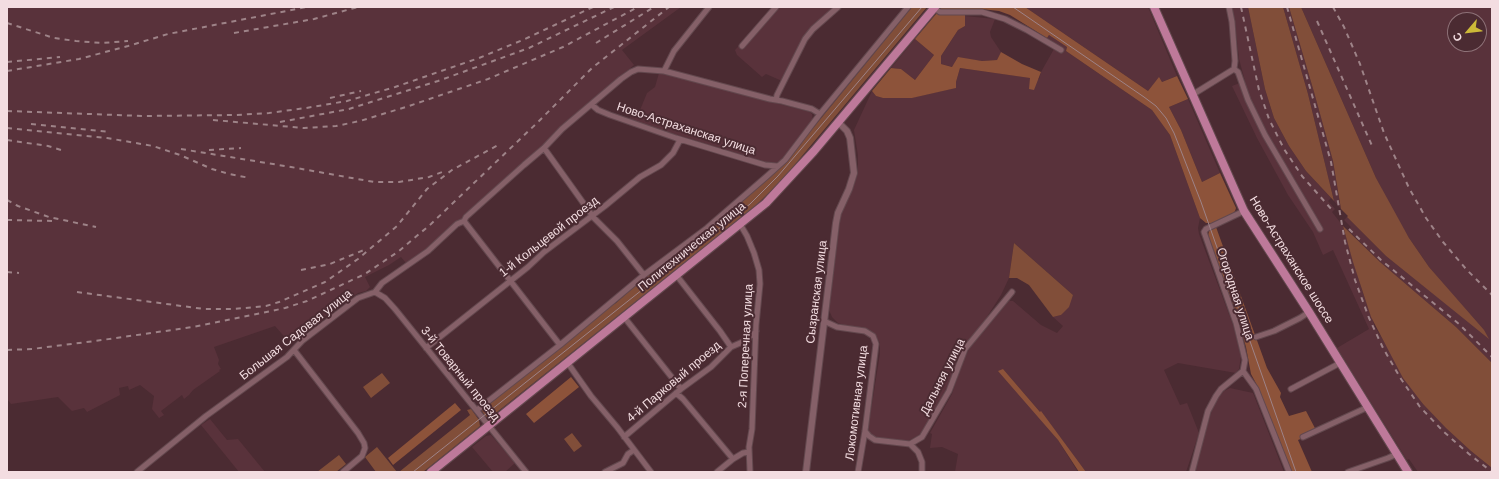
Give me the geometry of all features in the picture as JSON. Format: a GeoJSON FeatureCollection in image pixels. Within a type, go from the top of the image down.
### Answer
{"type":"FeatureCollection","features":[{"type":"Feature","properties":{"kind":"main road","name":"Ново-Астраханское шоссе"},"geometry":{"type":"LineString","coordinates":[[1154,7],[1244,211],[1309,312],[1408,472]]}},
{"type":"Feature","properties":{"kind":"main road","name":"Политехническая улица"},"geometry":{"type":"LineString","coordinates":[[431,472],[766,203],[785,185],[935,8]]}},
{"type":"Feature","properties":{"kind":"street"},"geometry":{"type":"LineString","coordinates":[[709,7],[674,51],[664,71],[812,109],[820,114]]}},
{"type":"Feature","properties":{"kind":"street"},"geometry":{"type":"LineString","coordinates":[[742,46],[776,7]]}},
{"type":"Feature","properties":{"kind":"street"},"geometry":{"type":"LineString","coordinates":[[776,100],[777,95],[805,39],[813,29],[838,7]]}},
{"type":"Feature","properties":{"kind":"street"},"geometry":{"type":"LineString","coordinates":[[477,410],[560,345],[644,275],[707,228],[785,160],[820,114],[908,7]]}},
{"type":"Feature","properties":{"kind":"street"},"geometry":{"type":"LineString","coordinates":[[1229,7],[1232,22],[1235,61],[1234,69]]}},
{"type":"Feature","properties":{"kind":"street"},"geometry":{"type":"LineString","coordinates":[[935,8],[940,12],[982,12],[1004,19],[1027,30],[1061,50]]}},
{"type":"Feature","properties":{"kind":"street","name":"Большая Садовая улица"},"geometry":{"type":"LineString","coordinates":[[137,472],[206,416],[287,357],[302,341],[358,298],[375,292],[382,283],[428,251],[457,224],[464,221],[466,217],[544,148],[562,129],[621,79],[638,69],[664,71]]}},
{"type":"Feature","properties":{"kind":"street"},"geometry":{"type":"LineString","coordinates":[[1192,95],[1234,69]]}},
{"type":"Feature","properties":{"kind":"street"},"geometry":{"type":"LineString","coordinates":[[1234,69],[1238,72],[1248,100],[1265,135],[1320,229]]}},
{"type":"Feature","properties":{"kind":"street","name":"Ново-Астраханская улица"},"geometry":{"type":"LineString","coordinates":[[592,105],[610,116],[680,140],[765,165],[777,166]]}},
{"type":"Feature","properties":{"kind":"street","name":"Сызранская улица"},"geometry":{"type":"LineString","coordinates":[[806,472],[837,218],[854,173],[850,138],[847,131],[838,122]]}},
{"type":"Feature","properties":{"kind":"street","name":"1-й Кольцевой проезд"},"geometry":{"type":"LineString","coordinates":[[426,348],[592,214],[605,206],[640,177],[661,165],[673,153],[680,140]]}},
{"type":"Feature","properties":{"kind":"street"},"geometry":{"type":"LineString","coordinates":[[544,148],[592,214],[617,241],[644,275]]}},
{"type":"Feature","properties":{"kind":"street","name":"Огородная улица"},"geometry":{"type":"LineString","coordinates":[[1243,371],[1245,360],[1236,324],[1204,232],[1206,229],[1244,211]]}},
{"type":"Feature","properties":{"kind":"street"},"geometry":{"type":"LineString","coordinates":[[464,221],[560,345]]}},
{"type":"Feature","properties":{"kind":"street","name":"2-я Поперечная улица"},"geometry":{"type":"LineString","coordinates":[[740,224],[754,253],[759,270],[760,284],[756,331],[752,429],[749,452],[750,472]]}},
{"type":"Feature","properties":{"kind":"street"},"geometry":{"type":"LineString","coordinates":[[676,276],[731,347]]}},
{"type":"Feature","properties":{"kind":"street","name":"3-й Товарный проезд"},"geometry":{"type":"LineString","coordinates":[[375,292],[385,298],[395,309],[526,472]]}},
{"type":"Feature","properties":{"kind":"street","name":"Дальняя улица"},"geometry":{"type":"LineString","coordinates":[[910,444],[922,437],[949,391],[965,349],[1012,292]]}},
{"type":"Feature","properties":{"kind":"street"},"geometry":{"type":"LineString","coordinates":[[1256,337],[1274,331],[1309,312]]}},
{"type":"Feature","properties":{"kind":"street"},"geometry":{"type":"LineString","coordinates":[[624,317],[681,389]]}},
{"type":"Feature","properties":{"kind":"street","name":"Локомотивная улица"},"geometry":{"type":"LineString","coordinates":[[824,321],[837,327],[865,331],[873,336],[876,344],[865,431],[858,472]]}},
{"type":"Feature","properties":{"kind":"street","name":"4-й Парковый проезд"},"geometry":{"type":"LineString","coordinates":[[624,437],[676,393],[711,367],[731,347],[747,340],[756,331]]}},
{"type":"Feature","properties":{"kind":"street"},"geometry":{"type":"LineString","coordinates":[[294,350],[358,433],[364,443],[365,448],[362,456],[343,472]]}},
{"type":"Feature","properties":{"kind":"street"},"geometry":{"type":"LineString","coordinates":[[567,362],[591,396],[651,472]]}},
{"type":"Feature","properties":{"kind":"street"},"geometry":{"type":"LineString","coordinates":[[1290,389],[1340,363]]}},
{"type":"Feature","properties":{"kind":"street"},"geometry":{"type":"LineString","coordinates":[[1192,472],[1211,406],[1221,389],[1243,371],[1256,389],[1289,472]]}},
{"type":"Feature","properties":{"kind":"street"},"geometry":{"type":"LineString","coordinates":[[676,393],[684,399],[733,459]]}},
{"type":"Feature","properties":{"kind":"street"},"geometry":{"type":"LineString","coordinates":[[1302,437],[1368,407]]}},
{"type":"Feature","properties":{"kind":"street"},"geometry":{"type":"LineString","coordinates":[[865,431],[875,440],[910,444],[918,452],[922,462],[922,472]]}},
{"type":"Feature","properties":{"kind":"street"},"geometry":{"type":"LineString","coordinates":[[605,472],[623,463],[628,454],[634,450]]}},
{"type":"Feature","properties":{"kind":"street"},"geometry":{"type":"LineString","coordinates":[[717,472],[733,459],[743,453],[749,452]]}},
{"type":"Feature","properties":{"kind":"street"},"geometry":{"type":"LineString","coordinates":[[1348,472],[1397,454]]}},
{"type":"Feature","properties":{"kind":"shaded area"},"geometry":{"type":"Polygon","coordinates":[[[7,7],[681,7],[622,50],[634,65],[561,128],[462,219],[455,223],[426,249],[406,263],[401,257],[365,277],[370,287],[366,291],[358,293],[289,342],[275,326],[214,347],[219,360],[218,364],[221,369],[219,370],[220,371],[193,390],[184,399],[182,395],[161,411],[164,415],[159,418],[152,409],[154,396],[140,385],[129,390],[128,386],[119,388],[120,395],[87,412],[84,408],[72,411],[58,397],[11,404],[7,399],[7,7]]]}},
{"type":"Feature","properties":{"kind":"shaded area"},"geometry":{"type":"Polygon","coordinates":[[[777,7],[835,7],[812,28],[782,81],[766,74],[762,77],[737,55],[735,50],[777,7]]]}},
{"type":"Feature","properties":{"kind":"shaded area"},"geometry":{"type":"Polygon","coordinates":[[[912,7],[927,7],[781,181],[753,208],[492,416],[488,418],[485,416],[481,409],[606,309],[616,303],[644,278],[708,230],[769,178],[787,160],[912,7]]]}},
{"type":"Feature","properties":{"kind":"shaded area"},"geometry":{"type":"Polygon","coordinates":[[[942,7],[1025,7],[1148,91],[1159,77],[1162,82],[1177,76],[1188,99],[1169,107],[1181,130],[1202,182],[1220,173],[1236,208],[1233,214],[1214,223],[1206,223],[1200,218],[1170,135],[1152,110],[1066,51],[1067,47],[1049,35],[1047,38],[1010,15],[999,11],[965,9],[965,26],[958,30],[941,56],[941,64],[952,67],[958,57],[982,61],[997,60],[1001,52],[1022,64],[1041,72],[1034,90],[1029,89],[1030,78],[960,68],[956,88],[912,98],[883,98],[876,96],[872,91],[891,68],[901,69],[915,80],[934,55],[915,39],[942,7]]]}},
{"type":"Feature","properties":{"kind":"shaded area"},"geometry":{"type":"Polygon","coordinates":[[[1025,7],[1148,7],[1177,76],[1162,82],[1159,78],[1148,91],[1025,7]]]}},
{"type":"Feature","properties":{"kind":"shaded area"},"geometry":{"type":"Polygon","coordinates":[[[1231,7],[1248,7],[1265,89],[1274,118],[1289,146],[1306,171],[1331,198],[1328,201],[1335,209],[1332,212],[1343,226],[1362,290],[1375,327],[1423,404],[1471,451],[1492,468],[1492,472],[1418,472],[1409,459],[1407,460],[1337,348],[1369,329],[1333,250],[1323,255],[1313,232],[1288,195],[1257,138],[1232,86],[1245,81],[1239,59],[1235,22],[1231,7]]]}},
{"type":"Feature","properties":{"kind":"shaded area"},"geometry":{"type":"Polygon","coordinates":[[[1248,7],[1283,7],[1308,94],[1334,201],[1306,171],[1289,146],[1274,118],[1265,89],[1248,7]]]}},
{"type":"Feature","properties":{"kind":"shaded area"},"geometry":{"type":"Polygon","coordinates":[[[1283,7],[1289,7],[1314,92],[1333,161],[1341,209],[1334,201],[1308,94],[1283,7]]]}},
{"type":"Feature","properties":{"kind":"shaded area"},"geometry":{"type":"Polygon","coordinates":[[[1289,7],[1301,7],[1376,178],[1409,238],[1429,267],[1484,330],[1489,339],[1386,256],[1341,209],[1333,161],[1289,7]]]}},
{"type":"Feature","properties":{"kind":"shaded area"},"geometry":{"type":"Polygon","coordinates":[[[1301,7],[1492,7],[1492,363],[1456,327],[1380,262],[1348,230],[1351,227],[1344,220],[1347,217],[1386,256],[1488,337],[1429,267],[1409,238],[1376,178],[1301,7]]]}},
{"type":"Feature","properties":{"kind":"shaded area"},"geometry":{"type":"Polygon","coordinates":[[[965,16],[995,19],[990,32],[991,37],[1001,52],[997,60],[982,61],[958,58],[953,67],[941,64],[941,56],[958,30],[965,26],[965,16]]]}},
{"type":"Feature","properties":{"kind":"shaded area"},"geometry":{"type":"Polygon","coordinates":[[[1049,35],[1067,47],[1066,51],[1152,110],[1170,135],[1200,218],[1198,228],[1199,234],[1233,325],[1241,356],[1239,369],[1236,373],[1178,363],[1164,370],[1180,405],[1187,403],[1199,433],[1186,472],[1086,472],[1041,412],[1003,369],[1058,440],[1078,472],[955,472],[958,454],[942,447],[930,448],[932,434],[930,433],[952,394],[963,360],[970,348],[1009,301],[1013,301],[1041,325],[1057,333],[1063,326],[1053,317],[1061,315],[1073,295],[1014,243],[1009,278],[1001,295],[958,362],[947,388],[921,434],[908,441],[875,437],[870,433],[868,429],[880,354],[880,343],[873,332],[868,329],[838,323],[832,317],[829,310],[841,214],[843,205],[852,191],[858,173],[858,155],[854,130],[872,91],[876,96],[883,98],[911,98],[955,88],[960,68],[1039,79],[1041,72],[1054,49],[1047,38],[1049,35]]]}},
{"type":"Feature","properties":{"kind":"shaded area"},"geometry":{"type":"Polygon","coordinates":[[[915,39],[934,55],[915,80],[901,69],[891,68],[915,39]]]}},
{"type":"Feature","properties":{"kind":"shaded area"},"geometry":{"type":"Polygon","coordinates":[[[659,73],[810,112],[812,114],[813,121],[783,158],[778,162],[766,163],[629,120],[631,113],[638,115],[647,93],[655,87],[659,73]]]}},
{"type":"Feature","properties":{"kind":"shaded area"},"geometry":{"type":"Polygon","coordinates":[[[1188,99],[1220,173],[1202,182],[1181,130],[1169,107],[1188,99]]]}},
{"type":"Feature","properties":{"kind":"shaded area"},"geometry":{"type":"Polygon","coordinates":[[[1343,226],[1380,262],[1456,327],[1492,363],[1492,468],[1446,428],[1423,404],[1403,378],[1371,317],[1343,226]]]}},
{"type":"Feature","properties":{"kind":"shaded area"},"geometry":{"type":"Polygon","coordinates":[[[1216,227],[1267,368],[1281,393],[1280,397],[1289,416],[1306,411],[1317,432],[1298,440],[1312,472],[1291,472],[1258,387],[1251,374],[1246,347],[1239,323],[1208,236],[1209,231],[1216,227]]]}},
{"type":"Feature","properties":{"kind":"shaded area"},"geometry":{"type":"Polygon","coordinates":[[[1014,243],[1073,295],[1069,307],[1061,315],[1053,317],[1029,285],[1017,278],[1009,278],[1014,243]]]}},
{"type":"Feature","properties":{"kind":"shaded area"},"geometry":{"type":"Polygon","coordinates":[[[1003,369],[1040,412],[1041,411],[1086,472],[1079,472],[1058,440],[998,371],[1003,369]]]}},
{"type":"Feature","properties":{"kind":"shaded area"},"geometry":{"type":"Polygon","coordinates":[[[382,373],[390,383],[371,398],[363,387],[382,373]]]}},
{"type":"Feature","properties":{"kind":"shaded area"},"geometry":{"type":"Polygon","coordinates":[[[571,377],[579,387],[534,423],[526,414],[571,377]]]}},
{"type":"Feature","properties":{"kind":"shaded area"},"geometry":{"type":"Polygon","coordinates":[[[1230,388],[1253,393],[1284,472],[1194,472],[1214,403],[1224,391],[1230,388]]]}},
{"type":"Feature","properties":{"kind":"shaded area"},"geometry":{"type":"Polygon","coordinates":[[[455,403],[461,410],[393,465],[388,458],[455,403]]]}},
{"type":"Feature","properties":{"kind":"shaded area"},"geometry":{"type":"Polygon","coordinates":[[[471,409],[479,420],[480,426],[423,472],[399,472],[470,415],[467,410],[471,409]]]}},
{"type":"Feature","properties":{"kind":"shaded area"},"geometry":{"type":"Polygon","coordinates":[[[210,419],[227,440],[238,439],[265,472],[239,472],[201,425],[210,419]]]}},
{"type":"Feature","properties":{"kind":"shaded area"},"geometry":{"type":"Polygon","coordinates":[[[572,433],[582,446],[574,452],[564,439],[572,433]]]}},
{"type":"Feature","properties":{"kind":"shaded area"},"geometry":{"type":"Polygon","coordinates":[[[491,435],[515,463],[505,472],[493,472],[472,447],[486,436],[491,435]]]}},
{"type":"Feature","properties":{"kind":"shaded area"},"geometry":{"type":"Polygon","coordinates":[[[377,447],[397,472],[376,472],[365,457],[377,447]]]}},
{"type":"Feature","properties":{"kind":"shaded area"},"geometry":{"type":"Polygon","coordinates":[[[339,455],[346,464],[336,472],[317,472],[339,455]]]}},
{"type":"Feature","properties":{"kind":"tram line"},"geometry":{"type":"LineString","coordinates":[[413,472],[750,204],[778,176],[922,7]]}},
{"type":"Feature","properties":{"kind":"tram line"},"geometry":{"type":"LineString","coordinates":[[1013,7],[1144,97],[1156,106],[1166,118],[1174,133],[1201,202],[1296,472]]}},
{"type":"Feature","properties":{"kind":"railway"},"geometry":{"type":"LineString","coordinates":[[7,71],[79,59],[168,34],[307,7]]}},
{"type":"Feature","properties":{"kind":"railway"},"geometry":{"type":"LineString","coordinates":[[234,33],[314,19],[358,7]]}},
{"type":"Feature","properties":{"kind":"railway"},"geometry":{"type":"LineString","coordinates":[[7,111],[143,116],[236,115],[269,113],[347,101],[395,87],[479,58],[525,39],[593,7]]}},
{"type":"Feature","properties":{"kind":"railway"},"geometry":{"type":"LineString","coordinates":[[280,122],[349,109],[438,81],[529,48],[614,7]]}},
{"type":"Feature","properties":{"kind":"railway"},"geometry":{"type":"LineString","coordinates":[[213,120],[304,128],[336,126],[360,121],[488,79],[563,47],[638,7]]}},
{"type":"Feature","properties":{"kind":"railway"},"geometry":{"type":"LineString","coordinates":[[596,43],[654,7]]}},
{"type":"Feature","properties":{"kind":"railway"},"geometry":{"type":"LineString","coordinates":[[7,350],[32,349],[193,327],[262,313],[307,301],[365,274],[399,251],[431,224],[538,122],[592,68],[669,7]]}},
{"type":"Feature","properties":{"kind":"railway"},"geometry":{"type":"LineString","coordinates":[[1241,7],[1259,90],[1269,119],[1284,149],[1302,176],[1333,211]]}},
{"type":"Feature","properties":{"kind":"railway"},"geometry":{"type":"LineString","coordinates":[[1287,7],[1331,162],[1345,242],[1355,280],[1369,318],[1383,348],[1401,379],[1420,407],[1444,432],[1492,472]]}},
{"type":"Feature","properties":{"kind":"railway"},"geometry":{"type":"LineString","coordinates":[[1333,7],[1344,27],[1360,64],[1384,133],[1409,188],[1426,218],[1443,242],[1466,269],[1492,295]]}},
{"type":"Feature","properties":{"kind":"railway"},"geometry":{"type":"LineString","coordinates":[[1317,21],[1373,148]]}},
{"type":"Feature","properties":{"kind":"railway"},"geometry":{"type":"LineString","coordinates":[[7,23],[54,38],[102,43],[128,41]]}},
{"type":"Feature","properties":{"kind":"railway"},"geometry":{"type":"LineString","coordinates":[[7,62],[60,57]]}},
{"type":"Feature","properties":{"kind":"railway"},"geometry":{"type":"LineString","coordinates":[[330,98],[361,91]]}},
{"type":"Feature","properties":{"kind":"railway"},"geometry":{"type":"LineString","coordinates":[[31,124],[110,132]]}},
{"type":"Feature","properties":{"kind":"railway"},"geometry":{"type":"LineString","coordinates":[[7,128],[107,138],[153,146],[180,155],[212,169],[250,178]]}},
{"type":"Feature","properties":{"kind":"railway"},"geometry":{"type":"LineString","coordinates":[[7,140],[48,146],[61,150]]}},
{"type":"Feature","properties":{"kind":"railway"},"geometry":{"type":"LineString","coordinates":[[77,292],[204,309],[234,309],[266,306],[279,302],[325,282],[358,259],[397,226],[427,189],[452,170],[500,144]]}},
{"type":"Feature","properties":{"kind":"railway"},"geometry":{"type":"LineString","coordinates":[[209,150],[241,148]]}},
{"type":"Feature","properties":{"kind":"railway"},"geometry":{"type":"LineString","coordinates":[[181,149],[374,182],[399,182],[429,177],[445,171]]}},
{"type":"Feature","properties":{"kind":"railway"},"geometry":{"type":"LineString","coordinates":[[7,200],[18,206],[49,217],[96,227]]}},
{"type":"Feature","properties":{"kind":"railway"},"geometry":{"type":"LineString","coordinates":[[7,220],[53,221]]}},
{"type":"Feature","properties":{"kind":"railway"},"geometry":{"type":"LineString","coordinates":[[1349,229],[1381,260],[1459,324],[1492,357]]}},
{"type":"Feature","properties":{"kind":"railway"},"geometry":{"type":"LineString","coordinates":[[301,270],[330,264],[364,250]]}},
{"type":"Feature","properties":{"kind":"railway"},"geometry":{"type":"LineString","coordinates":[[7,272],[19,273]]}}]}
